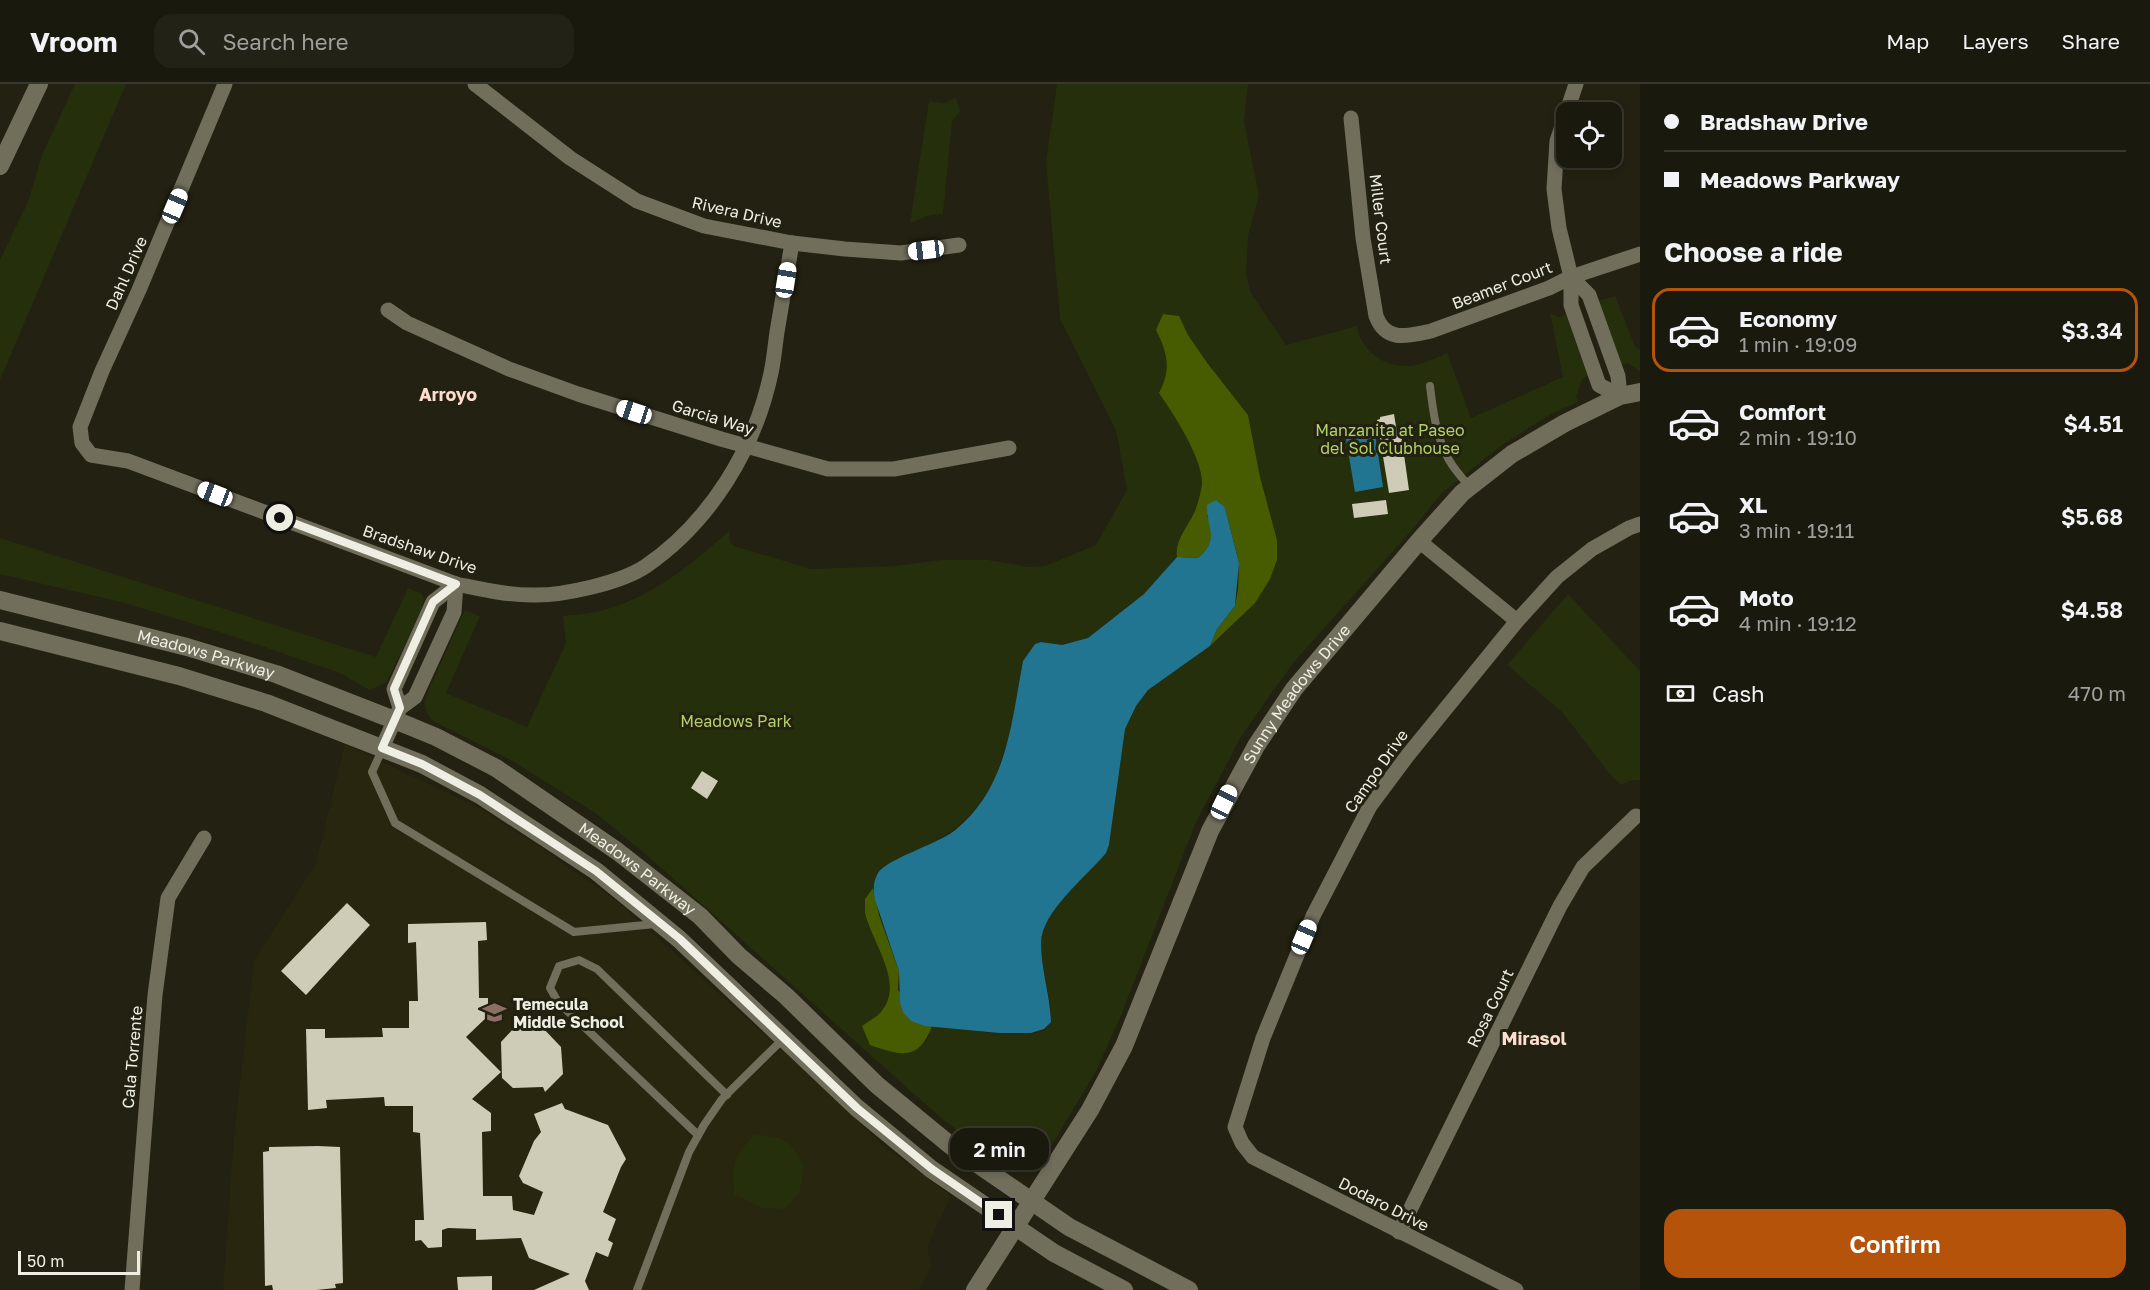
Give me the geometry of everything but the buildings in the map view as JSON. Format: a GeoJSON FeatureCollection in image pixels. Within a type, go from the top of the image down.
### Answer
{"type":"FeatureCollection","features":[{"type":"Feature","properties":{"kind":"main road"},"geometry":{"type":"LineString","coordinates":[[0,166],[39,84]]}},
{"type":"Feature","properties":{"kind":"main road","name":"Sunny Meadows Drive"},"geometry":{"type":"LineString","coordinates":[[975,1290],[1090,1110],[1124,1046],[1210,831],[1256,746],[1294,689],[1419,541],[1469,487],[1512,454],[1565,423],[1620,396],[1640,392]]}},
{"type":"Feature","properties":{"kind":"main road","name":"Meadows Parkway"},"geometry":{"type":"LineString","coordinates":[[0,600],[209,654],[398,714],[436,737],[496,768],[617,851],[700,916],[738,956],[786,996],[877,1085],[950,1145],[1069,1227],[1189,1290]]}},
{"type":"Feature","properties":{"kind":"main road","name":"Meadows Parkway"},"geometry":{"type":"LineString","coordinates":[[0,632],[178,676],[266,703],[422,764],[480,795],[596,871],[661,924],[857,1108],[932,1169],[1054,1253],[1124,1290]]}},
{"type":"Feature","properties":{"kind":"street","name":"Dahl Drive"},"geometry":{"type":"LineString","coordinates":[[82,443],[80,427],[102,371],[139,290],[225,84]]}},
{"type":"Feature","properties":{"kind":"street","name":"Rivera Drive"},"geometry":{"type":"LineString","coordinates":[[475,84],[570,158],[637,201],[705,226],[792,243],[901,253],[958,245]]}},
{"type":"Feature","properties":{"kind":"street"},"geometry":{"type":"LineString","coordinates":[[1576,84],[1557,141],[1554,189],[1559,228],[1571,277],[1570,304],[1599,385],[1620,396]]}},
{"type":"Feature","properties":{"kind":"street","name":"Miller Court"},"geometry":{"type":"LineString","coordinates":[[1351,118],[1364,237],[1379,323]]}},
{"type":"Feature","properties":{"kind":"street","name":"Bradshaw Drive"},"geometry":{"type":"LineString","coordinates":[[82,443],[91,455],[128,461],[456,584],[491,592],[534,596],[574,592],[609,582],[644,567],[684,536],[711,506],[746,446],[757,419],[771,373],[792,243]]}},
{"type":"Feature","properties":{"kind":"street","name":"Beamer Court"},"geometry":{"type":"LineString","coordinates":[[1379,323],[1386,333],[1396,335],[1411,336],[1431,331],[1549,288],[1571,277],[1640,254]]}},
{"type":"Feature","properties":{"kind":"street"},"geometry":{"type":"LineString","coordinates":[[1571,277],[1589,296],[1618,376],[1620,396]]}},
{"type":"Feature","properties":{"kind":"street","name":"Garcia Way"},"geometry":{"type":"LineString","coordinates":[[388,310],[407,322],[508,369],[578,394],[828,469],[894,470],[1009,448]]}},
{"type":"Feature","properties":{"kind":"street","name":"Campo Drive"},"geometry":{"type":"LineString","coordinates":[[1242,1143],[1235,1127],[1263,1038],[1313,916],[1370,806],[1407,755],[1517,621],[1557,577],[1592,549],[1640,524]]}},
{"type":"Feature","properties":{"kind":"street"},"geometry":{"type":"LineString","coordinates":[[1419,541],[1517,621]]}},
{"type":"Feature","properties":{"kind":"street"},"geometry":{"type":"LineString","coordinates":[[398,714],[394,689],[433,602],[456,584]]}},
{"type":"Feature","properties":{"kind":"street"},"geometry":{"type":"LineString","coordinates":[[382,748],[398,714],[415,697],[454,612],[456,584]]}},
{"type":"Feature","properties":{"kind":"street","name":"Rosa Court"},"geometry":{"type":"LineString","coordinates":[[1399,1232],[1560,906],[1583,867],[1636,816]]}},
{"type":"Feature","properties":{"kind":"street","name":"Cala Torrente"},"geometry":{"type":"LineString","coordinates":[[132,1290],[155,995],[168,898],[204,838]]}},
{"type":"Feature","properties":{"kind":"street","name":"Dodaro Drive"},"geometry":{"type":"LineString","coordinates":[[1242,1143],[1253,1157],[1516,1290]]}},
{"type":"Feature","properties":{"kind":"lane"},"geometry":{"type":"LineString","coordinates":[[1430,386],[1434,417],[1442,444],[1449,460],[1469,487]]}},
{"type":"Feature","properties":{"kind":"lane"},"geometry":{"type":"LineString","coordinates":[[382,748],[372,772],[395,823],[574,932],[661,924]]}},
{"type":"Feature","properties":{"kind":"lane"},"geometry":{"type":"LineString","coordinates":[[698,1135],[558,1002],[550,988],[559,966],[579,960],[597,969],[727,1095]]}},
{"type":"Feature","properties":{"kind":"lane"},"geometry":{"type":"LineString","coordinates":[[637,1290],[689,1152],[698,1135],[727,1095],[784,1038]]}},
{"type":"Feature","properties":{"kind":"shaded area","name":"Temecula Middle School"},"geometry":{"type":"Polygon","coordinates":[[[345,744],[479,808],[543,849],[619,903],[791,1058],[886,1148],[951,1196],[927,1247],[932,1267],[918,1290],[223,1290],[234,1136],[254,961],[316,863],[345,744]]]}},
{"type":"Feature","properties":{"kind":"green space"},"geometry":{"type":"Polygon","coordinates":[[[75,84],[126,84],[0,380],[0,260],[28,202],[42,155],[75,84]]]}},
{"type":"Feature","properties":{"kind":"green space"},"geometry":{"type":"Polygon","coordinates":[[[1057,84],[1248,84],[1244,121],[1259,195],[1248,236],[1246,275],[1251,293],[1286,345],[1357,326],[1363,342],[1374,355],[1398,366],[1428,361],[1447,353],[1471,418],[1563,377],[1550,313],[1559,317],[1566,314],[1588,376],[1582,379],[1576,397],[1578,402],[1551,414],[1502,445],[1440,495],[1411,531],[1294,662],[1241,737],[1196,822],[1120,1018],[1096,1071],[1043,1160],[1034,1155],[1011,1159],[1006,1166],[941,1118],[650,858],[597,814],[511,760],[433,721],[426,711],[425,699],[465,610],[480,616],[446,693],[527,727],[566,643],[563,616],[596,612],[634,599],[683,569],[729,531],[730,542],[734,546],[811,569],[895,566],[942,560],[988,560],[1029,567],[1045,566],[1096,545],[1127,490],[1116,430],[1060,319],[1046,162],[1057,84]],[[1179,316],[1156,330],[1167,361],[1166,376],[1160,393],[1193,449],[1202,484],[1195,511],[1178,545],[1177,557],[1144,594],[1088,638],[1062,645],[1041,642],[1035,644],[1023,661],[1010,734],[994,782],[975,810],[953,831],[879,872],[873,888],[865,899],[865,913],[885,964],[890,991],[878,1015],[862,1026],[926,1042],[932,1026],[1007,1034],[1036,1033],[1046,1028],[1051,1021],[1041,953],[1043,931],[1048,919],[1066,895],[1106,853],[1125,728],[1136,706],[1148,690],[1210,646],[1255,603],[1260,477],[1248,415],[1188,335],[1179,316]]]}},
{"type":"Feature","properties":{"kind":"green space"},"geometry":{"type":"Polygon","coordinates":[[[956,98],[960,112],[952,121],[943,214],[931,215],[910,223],[929,101],[944,103],[956,98]]]}},
{"type":"Feature","properties":{"kind":"green space"},"geometry":{"type":"Polygon","coordinates":[[[1615,296],[1635,347],[1640,350],[1640,371],[1628,363],[1621,365],[1597,301],[1615,296]]]}},
{"type":"Feature","properties":{"kind":"green space"},"geometry":{"type":"Polygon","coordinates":[[[1163,314],[1179,316],[1188,335],[1208,364],[1248,415],[1260,477],[1277,540],[1277,560],[1270,579],[1255,603],[1210,646],[1217,629],[1235,606],[1239,563],[1225,508],[1207,515],[1211,527],[1211,538],[1203,553],[1198,558],[1177,557],[1178,545],[1195,511],[1202,484],[1193,449],[1159,393],[1167,368],[1163,346],[1156,330],[1163,314]]]}},
{"type":"Feature","properties":{"kind":"green space"},"geometry":{"type":"Polygon","coordinates":[[[0,538],[376,657],[408,588],[421,593],[424,598],[421,611],[386,683],[369,690],[340,673],[226,634],[125,603],[0,574],[0,538]]]}},
{"type":"Feature","properties":{"kind":"green space"},"geometry":{"type":"Polygon","coordinates":[[[1568,594],[1640,671],[1640,780],[1629,781],[1621,785],[1562,712],[1507,665],[1568,594]]]}},
{"type":"Feature","properties":{"kind":"green space"},"geometry":{"type":"Polygon","coordinates":[[[873,888],[879,915],[899,971],[898,990],[925,1026],[932,1026],[921,1045],[908,1053],[891,1052],[870,1045],[862,1026],[878,1015],[886,1004],[890,991],[885,965],[865,913],[865,899],[873,888]]]}},
{"type":"Feature","properties":{"kind":"green space"},"geometry":{"type":"Polygon","coordinates":[[[754,1135],[780,1138],[785,1141],[804,1166],[800,1191],[785,1209],[762,1208],[734,1194],[735,1162],[741,1150],[754,1135]]]}},
{"type":"Feature","properties":{"kind":"water"},"geometry":{"type":"Polygon","coordinates":[[[1375,434],[1383,487],[1355,492],[1346,439],[1375,434]]]}},
{"type":"Feature","properties":{"kind":"water"},"geometry":{"type":"Polygon","coordinates":[[[1216,500],[1225,508],[1239,563],[1235,606],[1217,629],[1210,646],[1148,690],[1136,706],[1125,729],[1106,853],[1066,895],[1048,919],[1043,931],[1041,953],[1051,1022],[1044,1029],[1031,1033],[999,1033],[925,1026],[911,1021],[903,1012],[900,1003],[899,971],[875,900],[874,886],[878,873],[891,862],[954,831],[972,814],[986,795],[1004,753],[1023,661],[1035,644],[1041,642],[1062,645],[1088,638],[1144,594],[1177,557],[1198,558],[1205,551],[1211,539],[1207,505],[1216,500]]]}},
{"type":"Feature","properties":{"kind":"place","name":"Temecula Middle School"},"geometry":{"type":"Point","coordinates":[495,1013]}},
{"type":"Feature","properties":{"kind":"district","name":"Arroyo"},"geometry":{"type":"Point","coordinates":[448,394]}},
{"type":"Feature","properties":{"kind":"district","name":"Mirasol"},"geometry":{"type":"Point","coordinates":[1534,1038]}},
{"type":"Feature","properties":{"kind":"route"},"geometry":{"type":"LineString","coordinates":[[280,518],[456,584],[433,602],[394,689],[400,708],[382,748],[422,764],[480,795],[596,871],[680,939],[857,1108],[932,1169],[999,1215]]}},
{"type":"Feature","properties":{"kind":"park label","name":"Manzanita at Paseo del Sol Clubhouse"},"geometry":{"type":"Point","coordinates":[1390,439]}},
{"type":"Feature","properties":{"kind":"park label","name":"Meadows Park"},"geometry":{"type":"Point","coordinates":[736,721]}}]}
